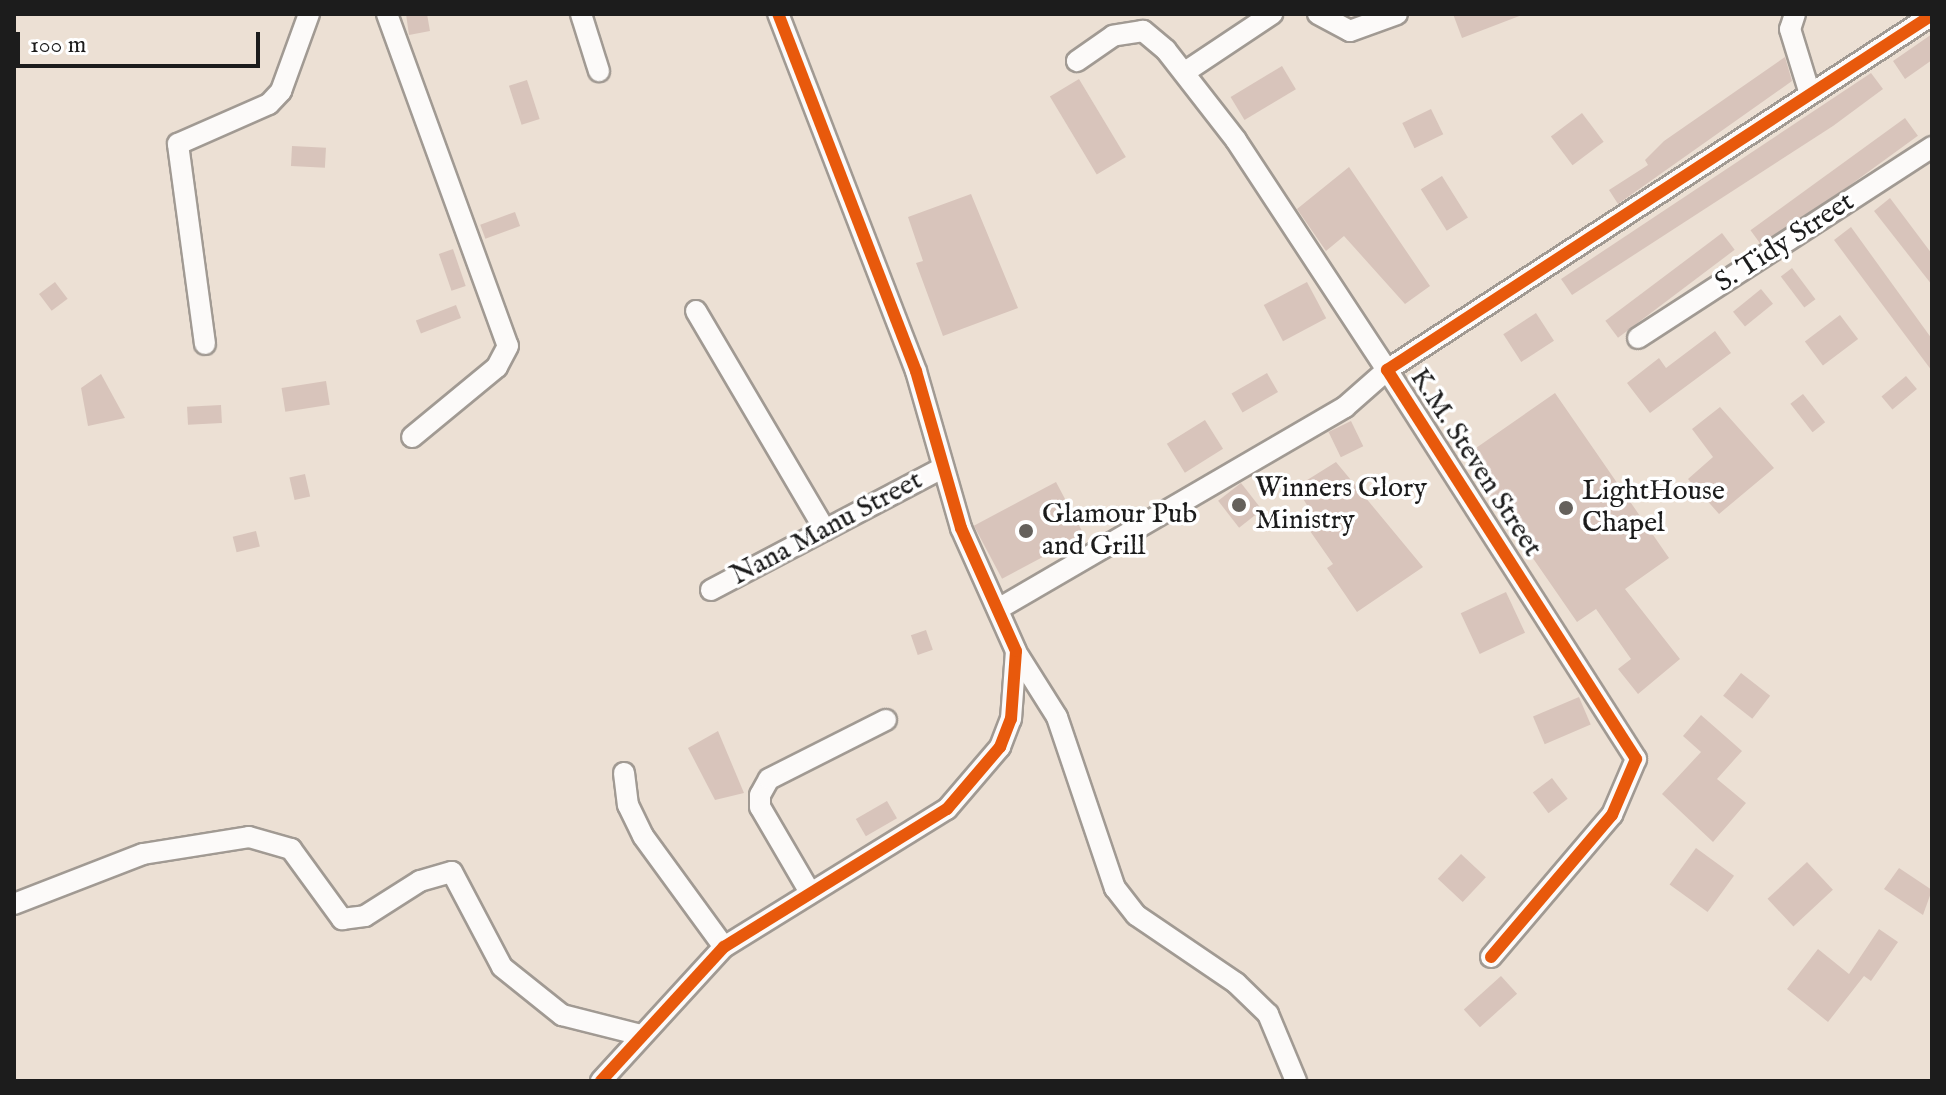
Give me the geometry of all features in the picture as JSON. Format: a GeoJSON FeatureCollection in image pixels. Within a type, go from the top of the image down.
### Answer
{"type":"FeatureCollection","features":[{"type":"Feature","properties":{"kind":"street"},"geometry":{"type":"LineString","coordinates":[[205,344],[178,144],[269,104],[281,91],[309,14]]}},
{"type":"Feature","properties":{"kind":"street"},"geometry":{"type":"LineString","coordinates":[[387,14],[508,346],[497,367],[412,437]]}},
{"type":"Feature","properties":{"kind":"street"},"geometry":{"type":"LineString","coordinates":[[581,14],[599,71]]}},
{"type":"Feature","properties":{"kind":"street"},"geometry":{"type":"LineString","coordinates":[[778,14],[916,371],[942,468],[1016,651],[1057,717],[1115,888],[1136,915],[1268,1014],[1296,1081]]}},
{"type":"Feature","properties":{"kind":"street"},"geometry":{"type":"LineString","coordinates":[[1185,72],[1272,14]]}},
{"type":"Feature","properties":{"kind":"street"},"geometry":{"type":"LineString","coordinates":[[1318,14],[1350,31],[1397,14]]}},
{"type":"Feature","properties":{"kind":"street"},"geometry":{"type":"LineString","coordinates":[[1795,14],[1790,29],[1810,94]]}},
{"type":"Feature","properties":{"kind":"street","name":"K.M. Steven Street"},"geometry":{"type":"LineString","coordinates":[[1491,957],[1612,815],[1636,759],[1387,370],[1932,15]]}},
{"type":"Feature","properties":{"kind":"street"},"geometry":{"type":"LineString","coordinates":[[998,609],[1345,407],[1387,370],[1185,72],[1143,31],[1113,36],[1077,61]]}},
{"type":"Feature","properties":{"kind":"street","name":"S. Tidy Street"},"geometry":{"type":"LineString","coordinates":[[1638,338],[1932,147]]}},
{"type":"Feature","properties":{"kind":"street"},"geometry":{"type":"LineString","coordinates":[[696,311],[825,530]]}},
{"type":"Feature","properties":{"kind":"street","name":"Nana Manu Street"},"geometry":{"type":"LineString","coordinates":[[711,590],[942,468]]}},
{"type":"Feature","properties":{"kind":"street"},"geometry":{"type":"LineString","coordinates":[[601,1081],[637,1034],[724,947],[808,889],[947,809],[978,777],[1011,719],[1016,651]]}},
{"type":"Feature","properties":{"kind":"street"},"geometry":{"type":"LineString","coordinates":[[808,889],[760,807],[760,795],[769,779],[886,720]]}},
{"type":"Feature","properties":{"kind":"street"},"geometry":{"type":"LineString","coordinates":[[624,773],[628,805],[643,836],[724,947]]}},
{"type":"Feature","properties":{"kind":"street"},"geometry":{"type":"LineString","coordinates":[[14,904],[143,854],[249,837],[291,849],[342,919],[365,916],[420,881],[452,872],[489,951],[517,980],[562,1015],[637,1034]]}},
{"type":"Feature","properties":{"kind":"building"},"geometry":{"type":"Polygon","coordinates":[[[406,14],[427,14],[430,31],[409,35],[406,14]]]}},
{"type":"Feature","properties":{"kind":"building"},"geometry":{"type":"Polygon","coordinates":[[[1453,14],[1522,14],[1522,15],[1462,38],[1453,14]]]}},
{"type":"Feature","properties":{"kind":"building"},"geometry":{"type":"Polygon","coordinates":[[[1932,34],[1932,60],[1905,79],[1893,61],[1932,34]]]}},
{"type":"Feature","properties":{"kind":"building"},"geometry":{"type":"Polygon","coordinates":[[[1785,57],[1792,81],[1618,204],[1609,190],[1648,165],[1645,160],[1664,141],[1785,57]]]}},
{"type":"Feature","properties":{"kind":"building"},"geometry":{"type":"Polygon","coordinates":[[[1282,66],[1296,89],[1244,120],[1231,97],[1282,66]]]}},
{"type":"Feature","properties":{"kind":"building"},"geometry":{"type":"Polygon","coordinates":[[[1871,73],[1883,89],[1833,126],[1572,295],[1561,279],[1871,73]]]}},
{"type":"Feature","properties":{"kind":"building"},"geometry":{"type":"Polygon","coordinates":[[[1079,79],[1126,157],[1097,175],[1050,97],[1079,79]]]}},
{"type":"Feature","properties":{"kind":"building"},"geometry":{"type":"Polygon","coordinates":[[[527,80],[540,119],[522,125],[509,86],[527,80]]]}},
{"type":"Feature","properties":{"kind":"building"},"geometry":{"type":"Polygon","coordinates":[[[1431,109],[1443,134],[1415,148],[1402,123],[1431,109]]]}},
{"type":"Feature","properties":{"kind":"building"},"geometry":{"type":"Polygon","coordinates":[[[1582,113],[1604,142],[1573,165],[1551,136],[1582,113]]]}},
{"type":"Feature","properties":{"kind":"building"},"geometry":{"type":"Polygon","coordinates":[[[1905,118],[1918,136],[1763,248],[1750,230],[1905,118]]]}},
{"type":"Feature","properties":{"kind":"building"},"geometry":{"type":"Polygon","coordinates":[[[292,146],[326,148],[325,168],[291,166],[292,146]]]}},
{"type":"Feature","properties":{"kind":"building"},"geometry":{"type":"Polygon","coordinates":[[[1349,167],[1430,286],[1405,304],[1344,236],[1326,251],[1297,209],[1349,167]]]}},
{"type":"Feature","properties":{"kind":"building"},"geometry":{"type":"Polygon","coordinates":[[[1442,176],[1468,218],[1447,231],[1421,189],[1442,176]]]}},
{"type":"Feature","properties":{"kind":"building"},"geometry":{"type":"Polygon","coordinates":[[[971,194],[1018,308],[943,336],[916,263],[923,261],[908,217],[971,194]]]}},
{"type":"Feature","properties":{"kind":"building"},"geometry":{"type":"Polygon","coordinates":[[[1890,198],[1932,254],[1932,285],[1874,211],[1890,198]]]}},
{"type":"Feature","properties":{"kind":"building"},"geometry":{"type":"Polygon","coordinates":[[[515,212],[520,226],[485,239],[480,225],[515,212]]]}},
{"type":"Feature","properties":{"kind":"building"},"geometry":{"type":"Polygon","coordinates":[[[1851,227],[1932,339],[1932,371],[1834,240],[1851,227]]]}},
{"type":"Feature","properties":{"kind":"building"},"geometry":{"type":"Polygon","coordinates":[[[1722,233],[1735,250],[1618,338],[1605,321],[1722,233]]]}},
{"type":"Feature","properties":{"kind":"building"},"geometry":{"type":"Polygon","coordinates":[[[453,249],[466,286],[452,291],[439,254],[453,249]]]}},
{"type":"Feature","properties":{"kind":"building"},"geometry":{"type":"Polygon","coordinates":[[[1792,268],[1815,299],[1804,308],[1781,276],[1792,268]]]}},
{"type":"Feature","properties":{"kind":"building"},"geometry":{"type":"Polygon","coordinates":[[[55,282],[68,299],[52,311],[39,294],[55,282]]]}},
{"type":"Feature","properties":{"kind":"building"},"geometry":{"type":"Polygon","coordinates":[[[1307,282],[1326,318],[1283,341],[1264,305],[1307,282]]]}},
{"type":"Feature","properties":{"kind":"building"},"geometry":{"type":"Polygon","coordinates":[[[1761,289],[1773,304],[1745,326],[1733,312],[1761,289]]]}},
{"type":"Feature","properties":{"kind":"building"},"geometry":{"type":"Polygon","coordinates":[[[456,305],[461,318],[421,333],[416,320],[456,305]]]}},
{"type":"Feature","properties":{"kind":"building"},"geometry":{"type":"Polygon","coordinates":[[[1536,313],[1554,341],[1521,362],[1503,334],[1536,313]]]}},
{"type":"Feature","properties":{"kind":"building"},"geometry":{"type":"Polygon","coordinates":[[[1840,315],[1858,339],[1823,365],[1805,341],[1840,315]]]}},
{"type":"Feature","properties":{"kind":"building"},"geometry":{"type":"Polygon","coordinates":[[[1715,331],[1731,353],[1650,413],[1627,383],[1659,358],[1666,368],[1715,331]]]}},
{"type":"Feature","properties":{"kind":"building"},"geometry":{"type":"Polygon","coordinates":[[[1267,373],[1278,392],[1242,413],[1231,394],[1267,373]]]}},
{"type":"Feature","properties":{"kind":"building"},"geometry":{"type":"Polygon","coordinates":[[[101,374],[125,418],[88,426],[81,388],[101,374]]]}},
{"type":"Feature","properties":{"kind":"building"},"geometry":{"type":"Polygon","coordinates":[[[1906,376],[1917,389],[1892,410],[1881,397],[1906,376]]]}},
{"type":"Feature","properties":{"kind":"building"},"geometry":{"type":"Polygon","coordinates":[[[326,381],[330,405],[285,412],[282,388],[326,381]]]}},
{"type":"Feature","properties":{"kind":"building","name":"LightHouse Chapel"},"geometry":{"type":"Polygon","coordinates":[[[1555,393],[1669,558],[1625,589],[1680,659],[1638,694],[1618,669],[1631,659],[1596,609],[1577,622],[1463,457],[1555,393]]]}},
{"type":"Feature","properties":{"kind":"building"},"geometry":{"type":"Polygon","coordinates":[[[1803,394],[1825,422],[1813,432],[1790,404],[1803,394]]]}},
{"type":"Feature","properties":{"kind":"building"},"geometry":{"type":"Polygon","coordinates":[[[221,405],[222,423],[188,425],[187,407],[221,405]]]}},
{"type":"Feature","properties":{"kind":"building"},"geometry":{"type":"Polygon","coordinates":[[[1720,407],[1774,468],[1719,514],[1688,479],[1713,457],[1692,429],[1720,407]]]}},
{"type":"Feature","properties":{"kind":"building"},"geometry":{"type":"Polygon","coordinates":[[[1205,420],[1223,449],[1185,473],[1167,444],[1205,420]]]}},
{"type":"Feature","properties":{"kind":"building"},"geometry":{"type":"Polygon","coordinates":[[[1351,421],[1363,446],[1341,457],[1329,432],[1351,421]]]}},
{"type":"Feature","properties":{"kind":"building"},"geometry":{"type":"Polygon","coordinates":[[[1336,462],[1423,567],[1357,612],[1327,568],[1333,564],[1310,531],[1319,525],[1296,487],[1336,462]]]}},
{"type":"Feature","properties":{"kind":"building"},"geometry":{"type":"Polygon","coordinates":[[[305,474],[310,496],[295,500],[289,478],[305,474]]]}},
{"type":"Feature","properties":{"kind":"building","name":"Glamour Pub and Grill"},"geometry":{"type":"Polygon","coordinates":[[[1056,482],[1084,535],[1002,579],[974,526],[1056,482]]]}},
{"type":"Feature","properties":{"kind":"building","name":"Winners Glory Ministry"},"geometry":{"type":"Polygon","coordinates":[[[1241,483],[1262,510],[1239,528],[1218,501],[1241,483]]]}},
{"type":"Feature","properties":{"kind":"building"},"geometry":{"type":"Polygon","coordinates":[[[256,531],[260,547],[237,552],[233,537],[256,531]]]}},
{"type":"Feature","properties":{"kind":"building"},"geometry":{"type":"Polygon","coordinates":[[[1506,592],[1525,633],[1480,654],[1461,613],[1506,592]]]}},
{"type":"Feature","properties":{"kind":"building"},"geometry":{"type":"Polygon","coordinates":[[[926,630],[933,650],[918,655],[911,635],[926,630]]]}},
{"type":"Feature","properties":{"kind":"building"},"geometry":{"type":"Polygon","coordinates":[[[1741,673],[1770,696],[1752,719],[1723,696],[1741,673]]]}},
{"type":"Feature","properties":{"kind":"building"},"geometry":{"type":"Polygon","coordinates":[[[1579,697],[1591,725],[1545,744],[1533,717],[1579,697]]]}},
{"type":"Feature","properties":{"kind":"building"},"geometry":{"type":"Polygon","coordinates":[[[1701,715],[1742,751],[1717,779],[1746,803],[1713,842],[1662,794],[1701,752],[1683,736],[1701,715]]]}},
{"type":"Feature","properties":{"kind":"building"},"geometry":{"type":"Polygon","coordinates":[[[718,731],[744,793],[715,800],[688,748],[718,731]]]}},
{"type":"Feature","properties":{"kind":"building"},"geometry":{"type":"Polygon","coordinates":[[[1552,778],[1568,799],[1548,813],[1533,792],[1552,778]]]}},
{"type":"Feature","properties":{"kind":"building"},"geometry":{"type":"Polygon","coordinates":[[[887,801],[897,818],[866,836],[856,819],[887,801]]]}},
{"type":"Feature","properties":{"kind":"building"},"geometry":{"type":"Polygon","coordinates":[[[1696,848],[1734,876],[1708,912],[1670,884],[1696,848]]]}},
{"type":"Feature","properties":{"kind":"building"},"geometry":{"type":"Polygon","coordinates":[[[1461,854],[1486,877],[1463,902],[1438,879],[1461,854]]]}},
{"type":"Feature","properties":{"kind":"building"},"geometry":{"type":"Polygon","coordinates":[[[1807,862],[1833,890],[1793,927],[1768,899],[1807,862]]]}},
{"type":"Feature","properties":{"kind":"building"},"geometry":{"type":"Polygon","coordinates":[[[1899,868],[1932,890],[1923,915],[1884,889],[1899,868]]]}},
{"type":"Feature","properties":{"kind":"building"},"geometry":{"type":"Polygon","coordinates":[[[1879,929],[1898,942],[1871,981],[1864,976],[1828,1022],[1787,989],[1818,949],[1849,974],[1879,929]]]}},
{"type":"Feature","properties":{"kind":"building"},"geometry":{"type":"Polygon","coordinates":[[[1501,976],[1517,994],[1480,1027],[1464,1009],[1501,976]]]}},
{"type":"Feature","properties":{"kind":"cycle path"},"geometry":{"type":"LineString","coordinates":[[601,1081],[724,947],[947,809],[1000,747],[1011,719],[1016,651],[961,528],[916,371],[778,14]]}},
{"type":"Feature","properties":{"kind":"cycle path"},"geometry":{"type":"LineString","coordinates":[[1491,957],[1612,815],[1636,759],[1387,370],[1932,15]]}},
{"type":"Feature","properties":{"kind":"place","name":"Winners Glory Ministry"},"geometry":{"type":"Point","coordinates":[1239,505]}},
{"type":"Feature","properties":{"kind":"place","name":"LightHouse Chapel"},"geometry":{"type":"Point","coordinates":[1566,508]}},
{"type":"Feature","properties":{"kind":"place","name":"Glamour Pub and Grill"},"geometry":{"type":"Point","coordinates":[1026,531]}}]}
